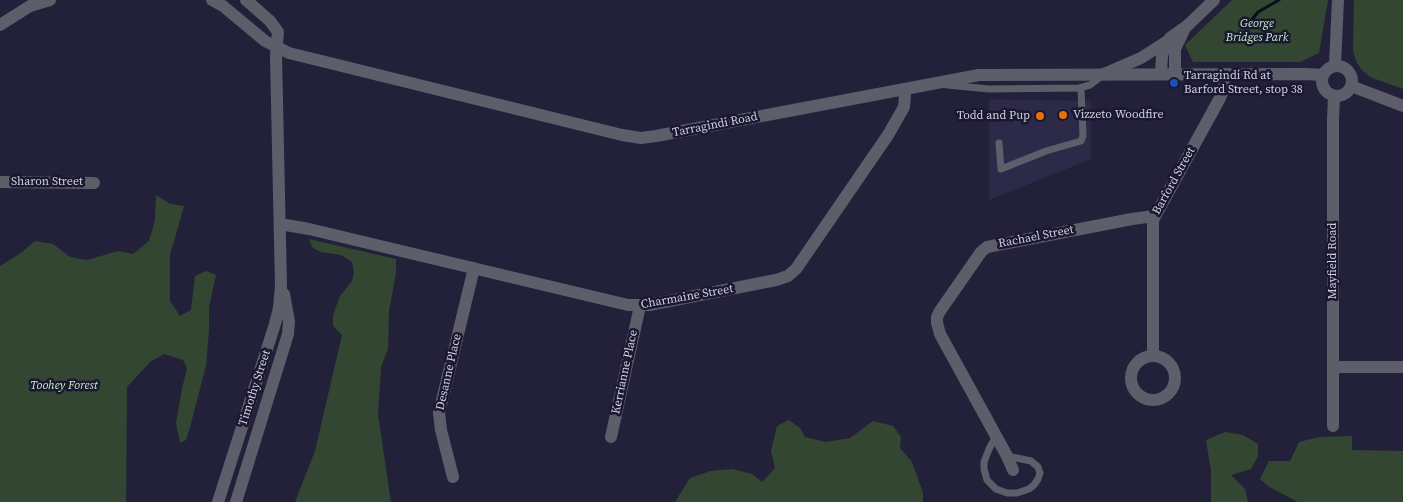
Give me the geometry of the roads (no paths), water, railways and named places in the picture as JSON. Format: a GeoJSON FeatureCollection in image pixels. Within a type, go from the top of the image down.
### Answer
{"type":"FeatureCollection","features":[{"type":"Feature","properties":{"kind":"street"},"geometry":{"type":"LineString","coordinates":[[18,14],[21,0]]}},
{"type":"Feature","properties":{"kind":"street"},"geometry":{"type":"LineString","coordinates":[[0,25],[33,5],[50,0]]}},
{"type":"Feature","properties":{"kind":"street","name":"Tarragindi Road"},"geometry":{"type":"LineString","coordinates":[[212,0],[223,6],[265,42],[301,56],[622,135],[641,138],[984,75],[1323,75]]}},
{"type":"Feature","properties":{"kind":"street"},"geometry":{"type":"LineString","coordinates":[[246,0],[276,28],[278,37],[277,48]]}},
{"type":"Feature","properties":{"kind":"street"},"geometry":{"type":"LineString","coordinates":[[1104,74],[1141,58],[1166,42],[1187,26],[1214,0]]}},
{"type":"Feature","properties":{"kind":"street"},"geometry":{"type":"LineString","coordinates":[[1335,65],[1338,0]]}},
{"type":"Feature","properties":{"kind":"street"},"geometry":{"type":"LineString","coordinates":[[1168,74],[1176,49],[1187,26]]}},
{"type":"Feature","properties":{"kind":"street"},"geometry":{"type":"LineString","coordinates":[[1166,42],[1162,52],[1168,74]]}},
{"type":"Feature","properties":{"kind":"street","name":"Timothy Street"},"geometry":{"type":"LineString","coordinates":[[218,502],[276,319],[280,294],[277,48]]}},
{"type":"Feature","properties":{"kind":"street"},"geometry":{"type":"LineString","coordinates":[[1335,65],[1345,68],[1349,71],[1352,81],[1349,91],[1340,96],[1330,94],[1322,84],[1323,75],[1327,69],[1335,65]]}},
{"type":"Feature","properties":{"kind":"street","name":"Barford Street"},"geometry":{"type":"LineString","coordinates":[[1153,356],[1152,227],[1154,216],[1220,98],[1223,91],[1224,74]]}},
{"type":"Feature","properties":{"kind":"street"},"geometry":{"type":"LineString","coordinates":[[1351,86],[1403,106]]}},
{"type":"Feature","properties":{"kind":"street","name":"Charmaine Street"},"geometry":{"type":"LineString","coordinates":[[280,224],[309,229],[616,303],[640,306],[654,305],[776,280],[788,276],[796,269],[888,135],[904,107],[905,96],[903,90]]}},
{"type":"Feature","properties":{"kind":"street","name":"Mayfield Road"},"geometry":{"type":"LineString","coordinates":[[1333,426],[1334,96]]}},
{"type":"Feature","properties":{"kind":"street","name":"Sharon Street"},"geometry":{"type":"LineString","coordinates":[[0,182],[94,182]]}},
{"type":"Feature","properties":{"kind":"street","name":"Rachael Street"},"geometry":{"type":"LineString","coordinates":[[1013,470],[940,334],[937,326],[939,314],[961,279],[985,248],[992,245],[1154,216]]}},
{"type":"Feature","properties":{"kind":"street","name":"Desanne Place"},"geometry":{"type":"LineString","coordinates":[[453,477],[441,430],[439,413],[474,268]]}},
{"type":"Feature","properties":{"kind":"street","name":"Timothy Street"},"geometry":{"type":"LineString","coordinates":[[236,502],[288,334],[288,314],[281,272]]}},
{"type":"Feature","properties":{"kind":"street","name":"Kerrianne Place"},"geometry":{"type":"LineString","coordinates":[[611,437],[640,306]]}},
{"type":"Feature","properties":{"kind":"street"},"geometry":{"type":"LineString","coordinates":[[1333,366],[1403,367]]}},
{"type":"Feature","properties":{"kind":"lane"},"geometry":{"type":"LineString","coordinates":[[936,83],[989,89],[1081,88],[1093,84],[1104,74]]}},
{"type":"Feature","properties":{"kind":"lane"},"geometry":{"type":"LineString","coordinates":[[999,143],[1001,169],[1046,151],[1081,141],[1083,138],[1081,88]]}},
{"type":"Feature","properties":{"kind":"lane"},"geometry":{"type":"LineString","coordinates":[[996,436],[984,462],[987,480],[998,490],[1008,494],[1020,493],[1030,488],[1039,476],[1038,467],[1032,461],[1007,456]]}},
{"type":"Feature","properties":{"kind":"waterway"},"geometry":{"type":"LineString","coordinates":[[1247,26],[1258,12],[1279,0]]}},
{"type":"Feature","properties":{"kind":"place","name":"Tarragindi Rd at Barford Street, stop 38"},"geometry":{"type":"Point","coordinates":[1174,83]}},
{"type":"Feature","properties":{"kind":"place","name":"Vizzeto Woodfire"},"geometry":{"type":"Point","coordinates":[1063,115]}},
{"type":"Feature","properties":{"kind":"place","name":"Todd and Pup"},"geometry":{"type":"Point","coordinates":[1040,116]}},
{"type":"Feature","properties":{"kind":"park label","name":"George Bridges Park"},"geometry":{"type":"Point","coordinates":[1257,31]}},
{"type":"Feature","properties":{"kind":"park label","name":"Toohey Forest"},"geometry":{"type":"Point","coordinates":[64,386]}}]}
